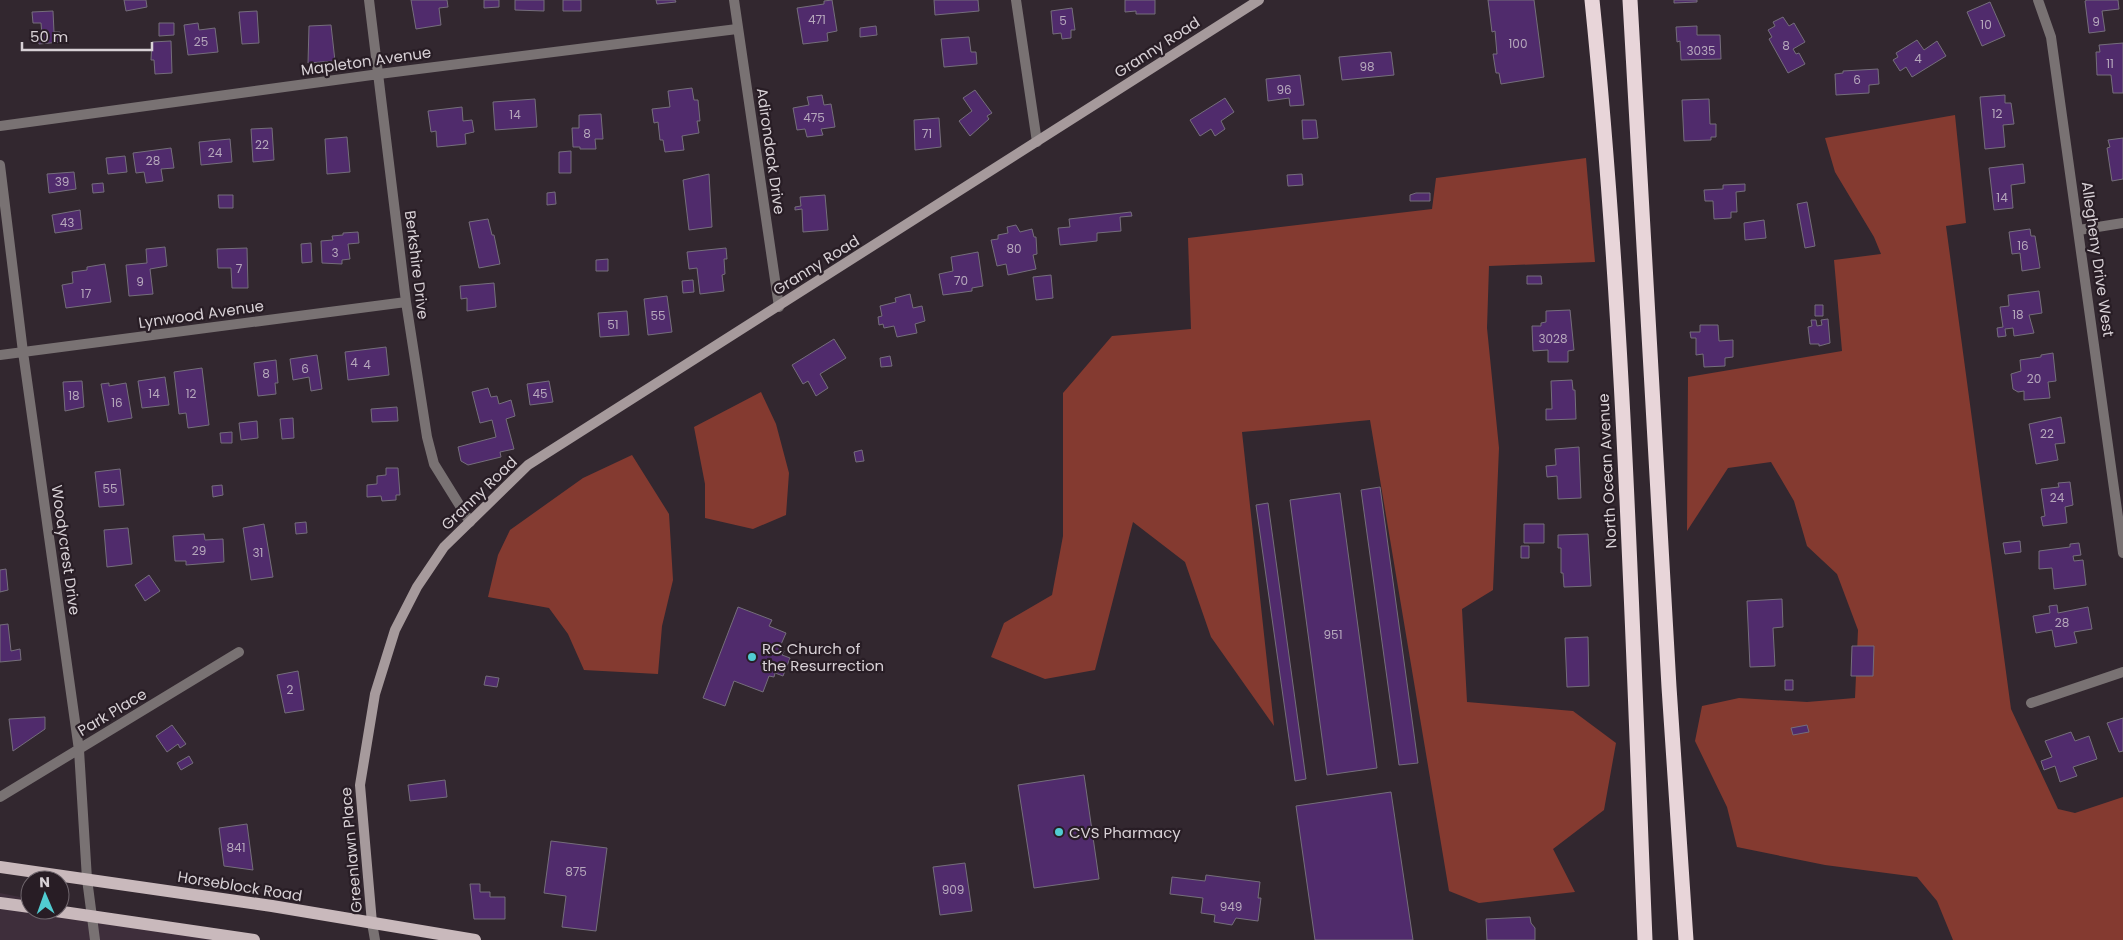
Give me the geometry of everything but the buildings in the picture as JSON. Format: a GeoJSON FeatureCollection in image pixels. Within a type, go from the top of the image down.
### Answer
{"type":"FeatureCollection","features":[{"type":"Feature","properties":{"kind":"highway","name":"North Ocean Avenue"},"geometry":{"type":"LineString","coordinates":[[1592,0],[1601,87],[1614,276],[1634,660],[1645,940]]}},
{"type":"Feature","properties":{"kind":"highway"},"geometry":{"type":"LineString","coordinates":[[1630,0],[1669,687],[1686,940]]}},
{"type":"Feature","properties":{"kind":"main road","name":"Horseblock Road"},"geometry":{"type":"LineString","coordinates":[[0,867],[475,940]]}},
{"type":"Feature","properties":{"kind":"main road"},"geometry":{"type":"LineString","coordinates":[[0,903],[20,906]]}},
{"type":"Feature","properties":{"kind":"main road"},"geometry":{"type":"LineString","coordinates":[[70,913],[254,940]]}},
{"type":"Feature","properties":{"kind":"street","name":"Berkshire Drive"},"geometry":{"type":"LineString","coordinates":[[369,0],[406,302],[427,436],[434,464],[470,522]]}},
{"type":"Feature","properties":{"kind":"street","name":"Adirondack Drive"},"geometry":{"type":"LineString","coordinates":[[734,0],[779,307]]}},
{"type":"Feature","properties":{"kind":"street"},"geometry":{"type":"LineString","coordinates":[[1016,0],[1037,142]]}},
{"type":"Feature","properties":{"kind":"street","name":"Granny Road"},"geometry":{"type":"LineString","coordinates":[[418,587],[444,547],[528,465],[1259,0]]}},
{"type":"Feature","properties":{"kind":"street","name":"Allegheny Drive West"},"geometry":{"type":"LineString","coordinates":[[2038,0],[2051,38],[2080,230],[2123,553]]}},
{"type":"Feature","properties":{"kind":"street","name":"Mapleton Avenue"},"geometry":{"type":"LineString","coordinates":[[0,126],[379,74],[737,28]]}},
{"type":"Feature","properties":{"kind":"street","name":"Woodycrest Drive"},"geometry":{"type":"LineString","coordinates":[[0,165],[23,352],[79,750],[87,879],[95,940]]}},
{"type":"Feature","properties":{"kind":"street"},"geometry":{"type":"LineString","coordinates":[[2080,230],[2123,223]]}},
{"type":"Feature","properties":{"kind":"street","name":"Lynwood Avenue"},"geometry":{"type":"LineString","coordinates":[[0,355],[406,302]]}},
{"type":"Feature","properties":{"kind":"street","name":"Greenlawn Place"},"geometry":{"type":"LineString","coordinates":[[375,940],[360,785],[374,694],[395,630],[418,587]]}},
{"type":"Feature","properties":{"kind":"street","name":"Park Place"},"geometry":{"type":"LineString","coordinates":[[0,797],[240,652]]}},
{"type":"Feature","properties":{"kind":"street"},"geometry":{"type":"LineString","coordinates":[[2031,703],[2123,672]]}},
{"type":"Feature","properties":{"kind":"shaded area"},"geometry":{"type":"Polygon","coordinates":[[[1955,115],[1966,223],[1946,226],[2011,709],[2058,809],[2075,813],[2123,797],[2123,940],[1953,940],[1937,901],[1917,877],[1825,865],[1737,847],[1727,807],[1695,741],[1702,706],[1739,698],[1807,702],[1855,698],[1858,630],[1837,574],[1807,546],[1794,501],[1771,462],[1728,468],[1687,531],[1688,377],[1842,351],[1834,260],[1881,254],[1874,237],[1835,172],[1825,138],[1955,115]]]}},
{"type":"Feature","properties":{"kind":"shaded area"},"geometry":{"type":"Polygon","coordinates":[[[1586,158],[1595,262],[1489,266],[1487,328],[1499,448],[1493,590],[1462,609],[1467,702],[1573,711],[1616,743],[1604,810],[1553,849],[1575,892],[1479,903],[1449,891],[1370,420],[1242,432],[1274,726],[1211,637],[1185,562],[1133,522],[1095,670],[1045,679],[991,657],[1004,623],[1052,595],[1063,536],[1063,393],[1112,336],[1191,329],[1188,238],[1432,209],[1436,178],[1586,158]]]}},
{"type":"Feature","properties":{"kind":"shaded area"},"geometry":{"type":"Polygon","coordinates":[[[761,392],[776,424],[789,473],[786,515],[753,529],[705,518],[705,484],[694,427],[761,392]]]}},
{"type":"Feature","properties":{"kind":"shaded area"},"geometry":{"type":"Polygon","coordinates":[[[632,455],[669,514],[673,580],[662,626],[658,674],[584,670],[568,634],[549,608],[488,597],[498,555],[510,530],[583,478],[632,455]]]}},
{"type":"Feature","properties":{"kind":"shaded area"},"geometry":{"type":"Polygon","coordinates":[[[0,893],[20,897],[20,920],[70,920],[70,912],[213,940],[0,940],[0,893]]]}},
{"type":"Feature","properties":{"kind":"place","name":"RC Church of the Resurrection"},"geometry":{"type":"Point","coordinates":[752,657]}},
{"type":"Feature","properties":{"kind":"place","name":"CVS Pharmacy"},"geometry":{"type":"Point","coordinates":[1059,832]}}]}
